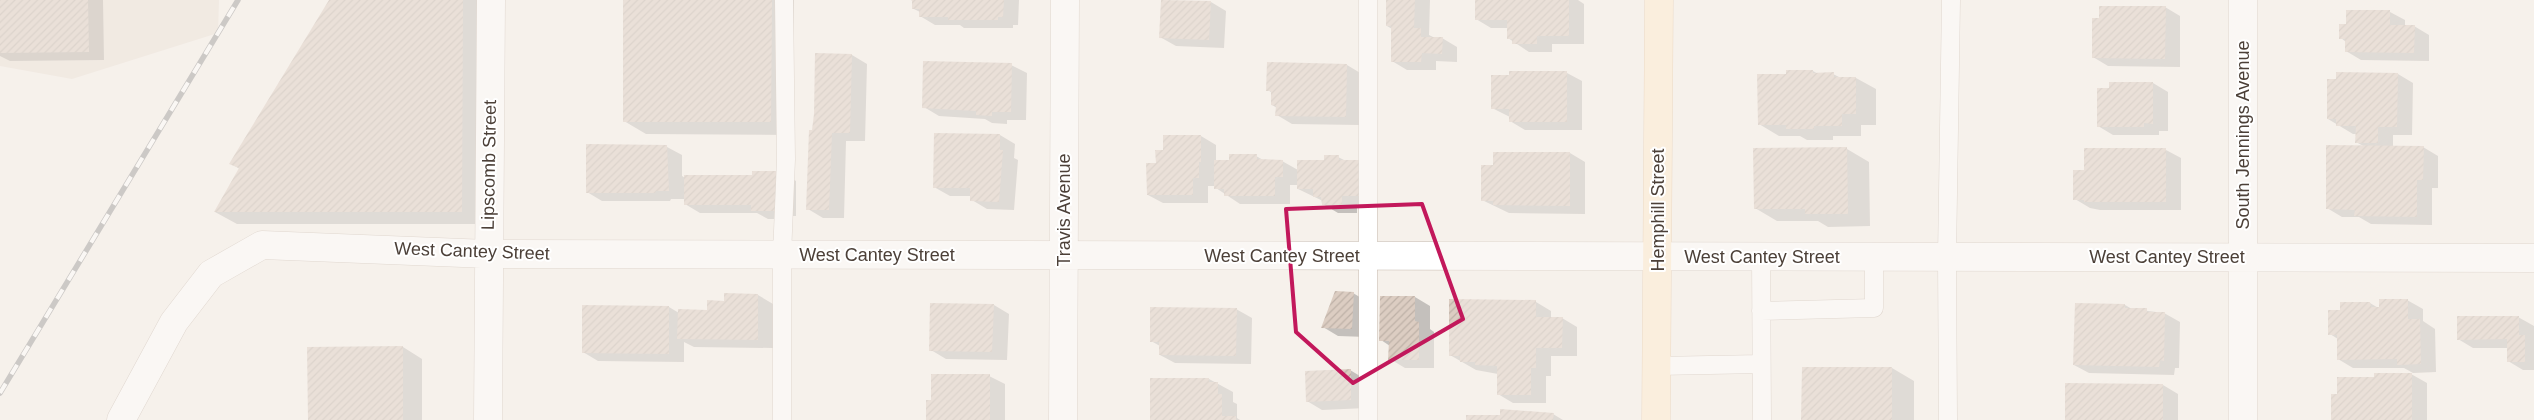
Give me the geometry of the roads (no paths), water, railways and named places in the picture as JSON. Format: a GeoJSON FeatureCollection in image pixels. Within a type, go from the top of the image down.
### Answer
{"type":"FeatureCollection","features":[{"type":"Feature","properties":{"kind":"main road","name":"Hemphill Street"},"geometry":{"type":"LineString","coordinates":[[1656,420],[1659,0]]}},
{"type":"Feature","properties":{"kind":"street","name":"Lipscomb Street"},"geometry":{"type":"LineString","coordinates":[[488,420],[491,0]]}},
{"type":"Feature","properties":{"kind":"street","name":"Travis Avenue"},"geometry":{"type":"LineString","coordinates":[[1063,420],[1065,0]]}},
{"type":"Feature","properties":{"kind":"street","name":"South Jennings Avenue"},"geometry":{"type":"LineString","coordinates":[[2243,0],[2243,420]]}},
{"type":"Feature","properties":{"kind":"street","name":"West Cantey Street"},"geometry":{"type":"LineString","coordinates":[[121,420],[174,322],[211,274],[262,245],[488,254],[2534,258]]}},
{"type":"Feature","properties":{"kind":"lane"},"geometry":{"type":"LineString","coordinates":[[782,420],[782,255],[786,159],[784,0]]}},
{"type":"Feature","properties":{"kind":"lane"},"geometry":{"type":"LineString","coordinates":[[1368,0],[1368,420]]}},
{"type":"Feature","properties":{"kind":"lane"},"geometry":{"type":"LineString","coordinates":[[1948,420],[1947,257],[1951,0]]}},
{"type":"Feature","properties":{"kind":"lane"},"geometry":{"type":"LineString","coordinates":[[1761,256],[1762,420]]}},
{"type":"Feature","properties":{"kind":"lane"},"geometry":{"type":"LineString","coordinates":[[1761,311],[1874,308],[1874,257]]}},
{"type":"Feature","properties":{"kind":"lane"},"geometry":{"type":"LineString","coordinates":[[1656,366],[1761,364]]}},
{"type":"Feature","properties":{"kind":"railway"},"geometry":{"type":"LineString","coordinates":[[0,393],[238,0]]}}]}
